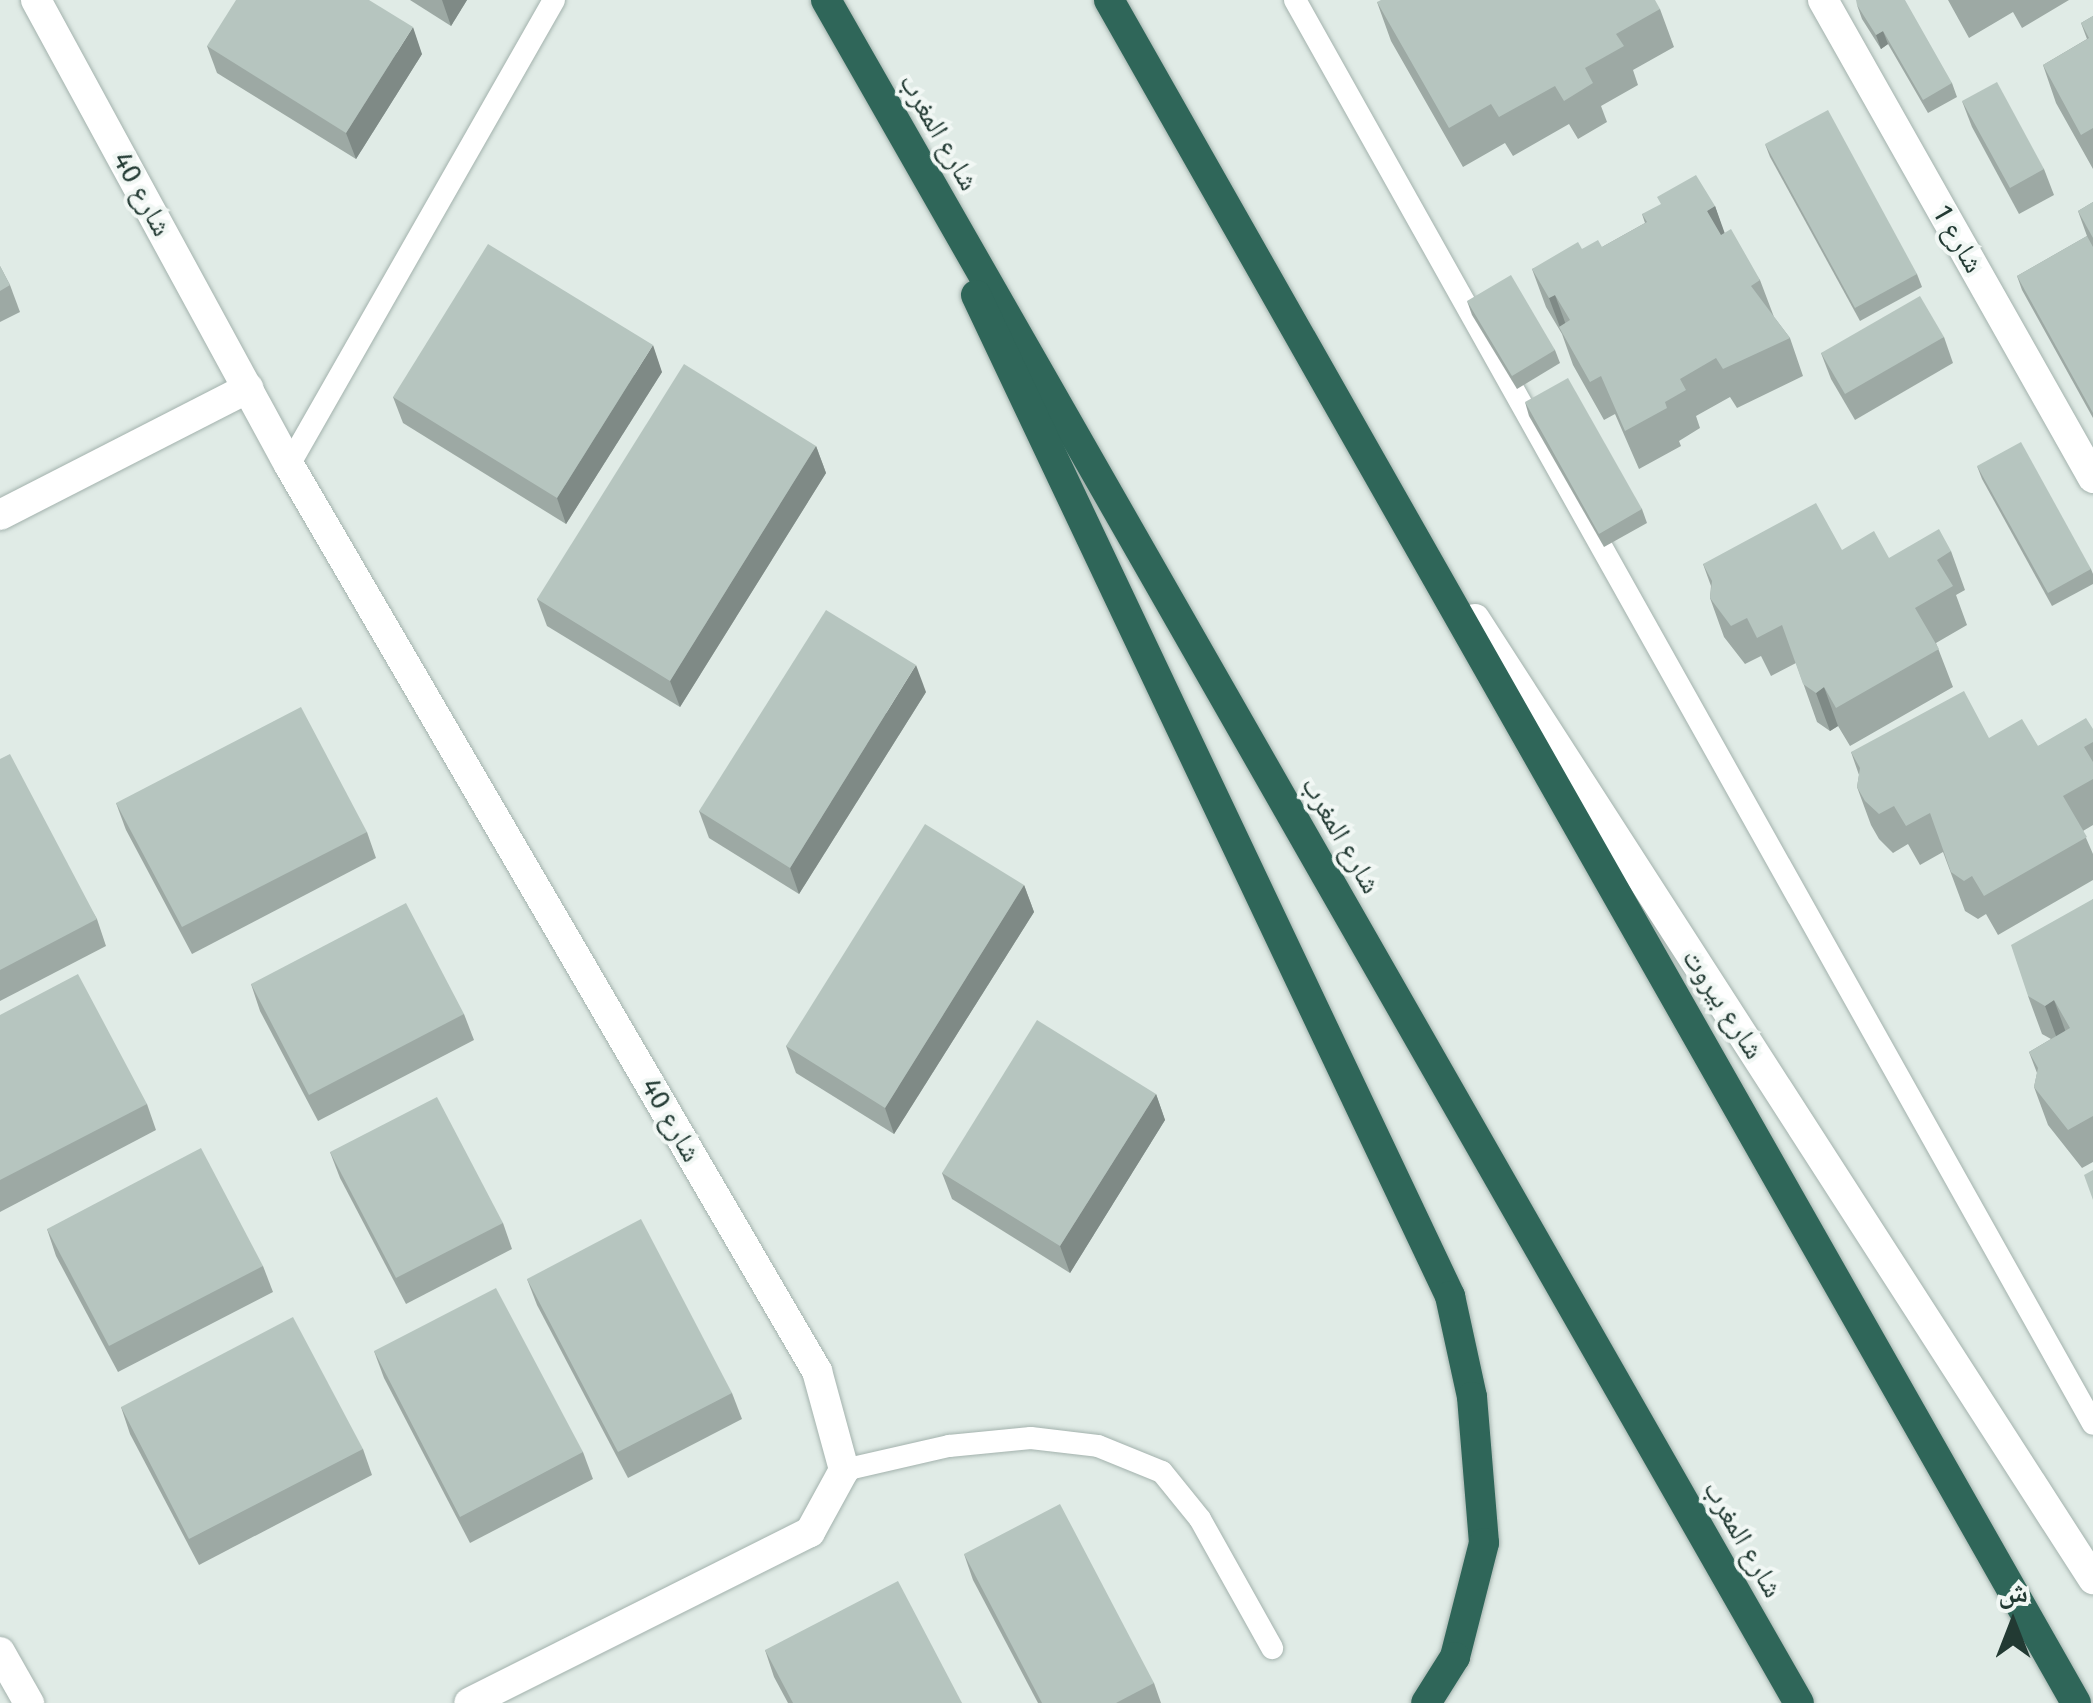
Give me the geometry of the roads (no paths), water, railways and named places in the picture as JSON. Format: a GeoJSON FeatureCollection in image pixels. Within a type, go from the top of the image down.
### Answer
{"type":"FeatureCollection","features":[{"type":"Feature","properties":{"kind":"highway","name":"شارع المغرب"},"geometry":{"type":"LineString","coordinates":[[826,0],[1800,1703]]}},
{"type":"Feature","properties":{"kind":"highway"},"geometry":{"type":"LineString","coordinates":[[1109,0],[2076,1703]]}},
{"type":"Feature","properties":{"kind":"highway"},"geometry":{"type":"LineString","coordinates":[[920,164],[1120,608],[1450,1296],[1472,1397],[1484,1544],[1454,1656],[1426,1703]]}},
{"type":"Feature","properties":{"kind":"street","name":"شارع 40"},"geometry":{"type":"LineString","coordinates":[[36,0],[289,465],[817,1372],[844,1470]]}},
{"type":"Feature","properties":{"kind":"street","name":"شارع 1"},"geometry":{"type":"LineString","coordinates":[[1822,0],[2093,478]]}},
{"type":"Feature","properties":{"kind":"street"},"geometry":{"type":"LineString","coordinates":[[0,515],[248,388]]}},
{"type":"Feature","properties":{"kind":"street","name":"شارع بيروت"},"geometry":{"type":"LineString","coordinates":[[1353,429],[2093,1579]]}},
{"type":"Feature","properties":{"kind":"street"},"geometry":{"type":"LineString","coordinates":[[470,1703],[810,1532],[844,1470]]}},
{"type":"Feature","properties":{"kind":"street"},"geometry":{"type":"LineString","coordinates":[[0,1652],[29,1703]]}},
{"type":"Feature","properties":{"kind":"lane"},"geometry":{"type":"LineString","coordinates":[[289,465],[554,0]]}},
{"type":"Feature","properties":{"kind":"lane"},"geometry":{"type":"LineString","coordinates":[[1294,0],[2093,1424]]}},
{"type":"Feature","properties":{"kind":"lane"},"geometry":{"type":"LineString","coordinates":[[844,1470],[949,1446],[1031,1438],[1098,1446],[1162,1472],[1200,1518],[1272,1648]]}}]}
